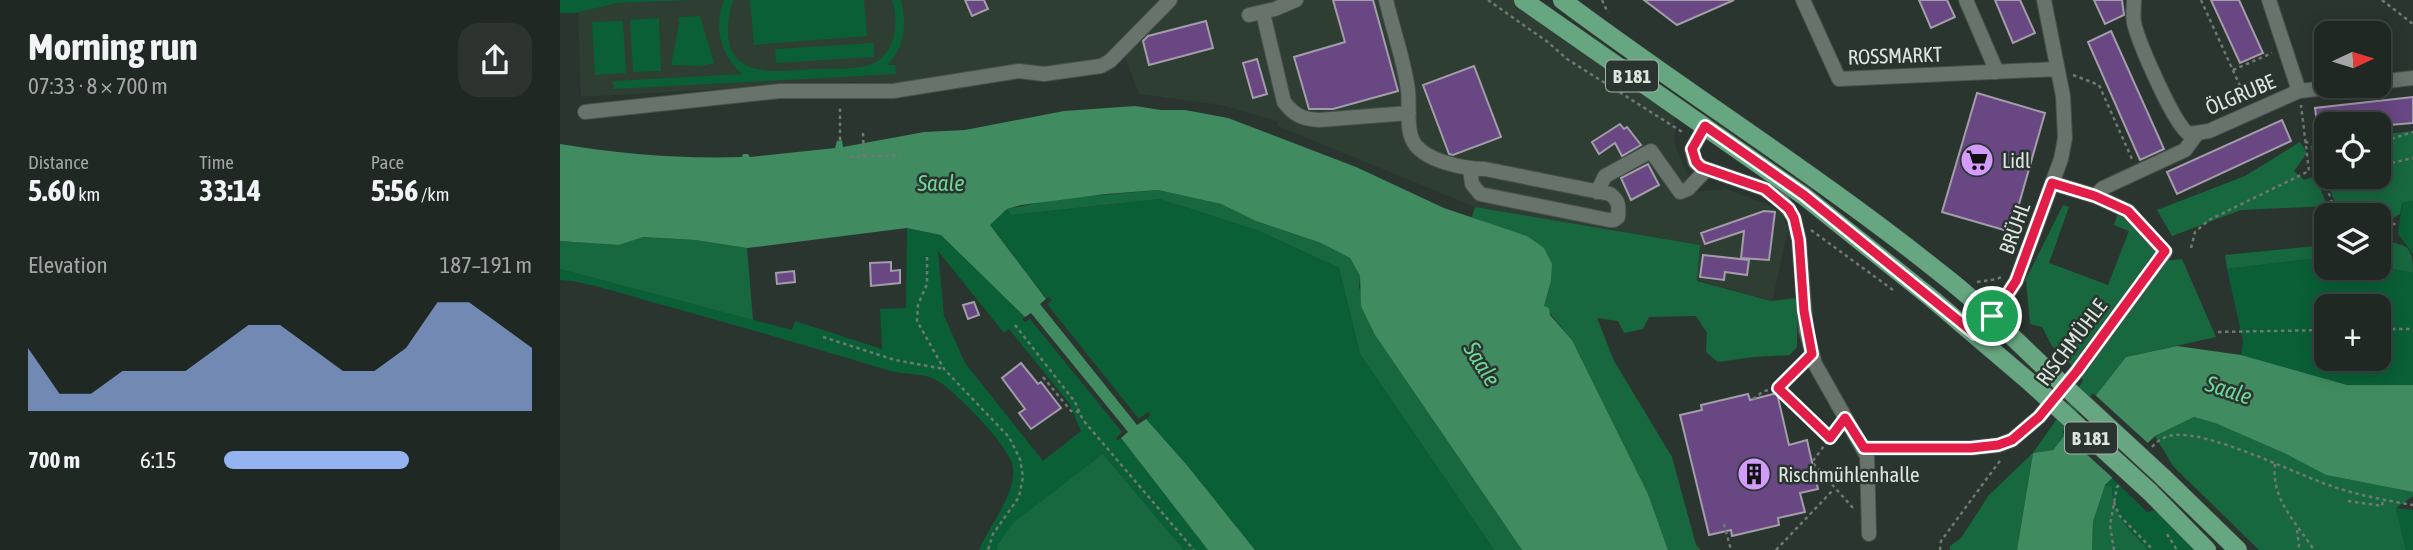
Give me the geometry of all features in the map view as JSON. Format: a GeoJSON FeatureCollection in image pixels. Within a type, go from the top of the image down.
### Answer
{"type":"FeatureCollection","features":[{"type":"Feature","properties":{"kind":"main road","name":"B 181"},"geometry":{"type":"LineString","coordinates":[[1523,0],[1700,133],[1804,195],[1975,334],[2032,384],[2150,492],[2207,550]]}},
{"type":"Feature","properties":{"kind":"main road","name":"B 181"},"geometry":{"type":"LineString","coordinates":[[1562,0],[1858,209],[1940,272],[1992,316],[2238,550]]}},
{"type":"Feature","properties":{"kind":"street"},"geometry":{"type":"LineString","coordinates":[[585,112],[780,90],[893,91],[933,87],[1018,71],[1044,74],[1101,66],[1110,61],[1170,0]]}},
{"type":"Feature","properties":{"kind":"street"},"geometry":{"type":"LineString","coordinates":[[1297,0],[1256,14],[1284,102],[1292,113],[1304,119],[1318,120],[1409,113]]}},
{"type":"Feature","properties":{"kind":"street"},"geometry":{"type":"LineString","coordinates":[[1386,0],[1408,91],[1412,140],[1423,152],[1444,162],[1470,169],[1485,169],[1610,194],[1619,206],[1618,217],[1614,220],[1480,194],[1472,184],[1470,169]]}},
{"type":"Feature","properties":{"kind":"street","name":"ROSSMARKT"},"geometry":{"type":"LineString","coordinates":[[1803,0],[1839,79],[1997,72],[2058,73]]}},
{"type":"Feature","properties":{"kind":"street"},"geometry":{"type":"LineString","coordinates":[[1966,0],[1997,72]]}},
{"type":"Feature","properties":{"kind":"street","name":"BRÜHL"},"geometry":{"type":"LineString","coordinates":[[1975,334],[1992,316],[2016,281],[2052,183],[2065,138],[2064,106],[2043,0]]}},
{"type":"Feature","properties":{"kind":"street"},"geometry":{"type":"LineString","coordinates":[[2134,0],[2135,27],[2157,76],[2182,129],[2189,134],[2197,134]]}},
{"type":"Feature","properties":{"kind":"street","name":"ÖLGRUBE"},"geometry":{"type":"LineString","coordinates":[[2269,0],[2300,91]]}},
{"type":"Feature","properties":{"kind":"street"},"geometry":{"type":"LineString","coordinates":[[2391,81],[2413,78]]}},
{"type":"Feature","properties":{"kind":"street","name":"ÖLGRUBE"},"geometry":{"type":"LineString","coordinates":[[2095,196],[2104,188],[2185,150],[2197,134],[2300,91],[2314,89]]}},
{"type":"Feature","properties":{"kind":"street"},"geometry":{"type":"LineString","coordinates":[[1700,133],[1692,149],[1696,162],[1706,170],[1765,189],[1789,209],[1794,218],[1799,240],[1804,311],[1812,354],[1822,381],[1864,448],[1869,480],[1869,534]]}},
{"type":"Feature","properties":{"kind":"street"},"geometry":{"type":"LineString","coordinates":[[1597,192],[1605,176],[1651,151],[1680,192],[1688,189],[1706,170]]}},
{"type":"Feature","properties":{"kind":"street","name":"RISCHMÜHLE"},"geometry":{"type":"LineString","coordinates":[[1864,448],[1971,448],[1998,445],[2012,440],[2039,417],[2077,371],[2165,251],[2128,211],[2095,196],[2052,183]]}},
{"type":"Feature","properties":{"kind":"path"},"geometry":{"type":"LineString","coordinates":[[1488,0],[1567,59],[1700,133]]}},
{"type":"Feature","properties":{"kind":"path"},"geometry":{"type":"LineString","coordinates":[[1602,0],[1612,22]]}},
{"type":"Feature","properties":{"kind":"path"},"geometry":{"type":"LineString","coordinates":[[2201,0],[2252,112]]}},
{"type":"Feature","properties":{"kind":"path"},"geometry":{"type":"LineString","coordinates":[[2382,0],[2413,24]]}},
{"type":"Feature","properties":{"kind":"path"},"geometry":{"type":"LineString","coordinates":[[2233,70],[2284,48]]}},
{"type":"Feature","properties":{"kind":"path"},"geometry":{"type":"LineString","coordinates":[[2058,73],[2099,85],[2137,172]]}},
{"type":"Feature","properties":{"kind":"path"},"geometry":{"type":"LineString","coordinates":[[2191,248],[2195,232],[2209,220],[2309,171],[2300,91]]}},
{"type":"Feature","properties":{"kind":"path"},"geometry":{"type":"LineString","coordinates":[[840,122],[840,140]]}},
{"type":"Feature","properties":{"kind":"path"},"geometry":{"type":"LineString","coordinates":[[2391,140],[2413,132]]}},
{"type":"Feature","properties":{"kind":"path"},"geometry":{"type":"LineString","coordinates":[[863,133],[864,156]]}},
{"type":"Feature","properties":{"kind":"path"},"geometry":{"type":"LineString","coordinates":[[2305,142],[2314,143]]}},
{"type":"Feature","properties":{"kind":"path"},"geometry":{"type":"LineString","coordinates":[[850,157],[901,155]]}},
{"type":"Feature","properties":{"kind":"path"},"geometry":{"type":"LineString","coordinates":[[2391,163],[2413,158]]}},
{"type":"Feature","properties":{"kind":"path"},"geometry":{"type":"LineString","coordinates":[[2391,224],[2399,224]]}},
{"type":"Feature","properties":{"kind":"path"},"geometry":{"type":"LineString","coordinates":[[927,257],[927,284],[918,305],[918,321],[944,369],[1009,437],[1020,458],[1023,477],[1019,498],[993,534],[988,550]]}},
{"type":"Feature","properties":{"kind":"path"},"geometry":{"type":"LineString","coordinates":[[1977,282],[1997,279],[2005,274]]}},
{"type":"Feature","properties":{"kind":"path"},"geometry":{"type":"LineString","coordinates":[[1015,325],[1075,402],[1083,420],[1194,550]]}},
{"type":"Feature","properties":{"kind":"path"},"geometry":{"type":"LineString","coordinates":[[2391,329],[2413,329]]}},
{"type":"Feature","properties":{"kind":"path"},"geometry":{"type":"LineString","coordinates":[[2218,332],[2314,330]]}},
{"type":"Feature","properties":{"kind":"path"},"geometry":{"type":"LineString","coordinates":[[823,337],[895,360],[944,369]]}},
{"type":"Feature","properties":{"kind":"path"},"geometry":{"type":"LineString","coordinates":[[1753,399],[1764,391],[1778,388],[1812,354]]}},
{"type":"Feature","properties":{"kind":"path"},"geometry":{"type":"LineString","coordinates":[[1043,377],[1071,411],[1079,412]]}},
{"type":"Feature","properties":{"kind":"path"},"geometry":{"type":"LineString","coordinates":[[1778,388],[1830,438]]}},
{"type":"Feature","properties":{"kind":"path"},"geometry":{"type":"LineString","coordinates":[[1845,418],[1812,462],[1856,511],[1869,515]]}},
{"type":"Feature","properties":{"kind":"path"},"geometry":{"type":"LineString","coordinates":[[2177,435],[2195,436],[2325,484],[2383,500],[2413,505]]}},
{"type":"Feature","properties":{"kind":"path"},"geometry":{"type":"LineString","coordinates":[[1940,550],[1941,541],[2012,440]]}},
{"type":"Feature","properties":{"kind":"path"},"geometry":{"type":"LineString","coordinates":[[2274,464],[2275,487],[2279,499],[2314,550]]}},
{"type":"Feature","properties":{"kind":"path"},"geometry":{"type":"LineString","coordinates":[[1776,550],[1834,489]]}},
{"type":"Feature","properties":{"kind":"path"},"geometry":{"type":"LineString","coordinates":[[2348,501],[2382,506],[2383,500]]}},
{"type":"Feature","properties":{"kind":"path"},"geometry":{"type":"LineString","coordinates":[[2114,550],[2110,525],[2114,502],[2119,515],[2153,550]]}},
{"type":"Feature","properties":{"kind":"path"},"geometry":{"type":"LineString","coordinates":[[1724,524],[1731,550]]}},
{"type":"Feature","properties":{"kind":"path"},"geometry":{"type":"LineString","coordinates":[[2297,528],[2298,550]]}},
{"type":"Feature","properties":{"kind":"shaded area"},"geometry":{"type":"Polygon","coordinates":[[[560,0],[696,0],[618,3],[575,13],[560,13],[560,0]]]}},
{"type":"Feature","properties":{"kind":"shaded area"},"geometry":{"type":"Polygon","coordinates":[[[696,0],[1513,0],[1554,33],[1674,117],[1675,146],[1695,192],[1727,189],[1779,209],[1788,229],[1772,301],[1697,280],[1700,245],[1475,207],[1278,126],[1277,121],[1221,105],[1139,94],[1121,46],[1097,62],[915,84],[851,82],[581,97],[578,12],[618,3],[696,0]]]}},
{"type":"Feature","properties":{"kind":"shaded area"},"geometry":{"type":"Polygon","coordinates":[[[724,0],[734,0],[728,31],[730,47],[736,58],[758,69],[785,71],[860,67],[881,59],[895,32],[892,0],[901,0],[903,35],[898,51],[887,65],[895,65],[896,74],[614,89],[613,81],[742,74],[724,50],[721,40],[719,21],[724,0]]]}},
{"type":"Feature","properties":{"kind":"shaded area"},"geometry":{"type":"Polygon","coordinates":[[[750,0],[864,0],[867,36],[754,45],[750,0]]]}},
{"type":"Feature","properties":{"kind":"shaded area"},"geometry":{"type":"Polygon","coordinates":[[[700,16],[714,63],[701,66],[671,65],[678,17],[700,16]]]}},
{"type":"Feature","properties":{"kind":"shaded area"},"geometry":{"type":"Polygon","coordinates":[[[659,18],[661,71],[633,72],[630,20],[659,18]]]}},
{"type":"Feature","properties":{"kind":"shaded area"},"geometry":{"type":"Polygon","coordinates":[[[623,21],[626,73],[595,75],[592,22],[623,21]]]}},
{"type":"Feature","properties":{"kind":"shaded area"},"geometry":{"type":"Polygon","coordinates":[[[874,43],[874,57],[776,63],[775,49],[874,43]]]}},
{"type":"Feature","properties":{"kind":"shaded area"},"geometry":{"type":"Polygon","coordinates":[[[2413,131],[2413,201],[2402,203],[2400,214],[2391,219],[2391,203],[2336,203],[2330,189],[2391,189],[2391,134],[2413,131]]]}},
{"type":"Feature","properties":{"kind":"shaded area"},"geometry":{"type":"Polygon","coordinates":[[[2300,142],[2307,153],[2294,171],[2304,180],[2314,177],[2314,189],[2321,189],[2326,203],[2314,203],[2314,207],[2241,210],[2172,236],[2157,210],[2245,176],[2300,142]]]}},
{"type":"Feature","properties":{"kind":"shaded area"},"geometry":{"type":"Polygon","coordinates":[[[2314,145],[2314,161],[2310,146],[2314,145]]]}},
{"type":"Feature","properties":{"kind":"shaded area"},"geometry":{"type":"Polygon","coordinates":[[[1158,190],[1221,204],[1256,221],[1321,243],[1350,258],[1360,276],[1359,287],[1375,335],[1522,550],[1494,550],[1360,354],[1339,268],[1259,231],[1160,199],[1011,215],[1007,209],[1058,199],[1158,190]]]}},
{"type":"Feature","properties":{"kind":"shaded area"},"geometry":{"type":"Polygon","coordinates":[[[1160,199],[1259,231],[1339,268],[1360,354],[1494,550],[1255,550],[1146,419],[1151,415],[1148,412],[1139,419],[1047,304],[1052,300],[1046,298],[990,225],[1007,209],[1011,215],[1160,199]]]}},
{"type":"Feature","properties":{"kind":"shaded area"},"geometry":{"type":"Polygon","coordinates":[[[2413,201],[2413,254],[2398,234],[2402,203],[2413,201]]]}},
{"type":"Feature","properties":{"kind":"shaded area"},"geometry":{"type":"Polygon","coordinates":[[[2063,205],[2069,207],[2049,263],[2108,285],[2129,231],[2114,225],[2118,213],[2126,217],[2156,251],[2155,259],[2074,368],[2052,346],[2042,327],[2030,324],[2026,279],[2063,205]]]}},
{"type":"Feature","properties":{"kind":"shaded area"},"geometry":{"type":"Polygon","coordinates":[[[1475,207],[1700,245],[1697,281],[1771,301],[1797,298],[1797,347],[1790,355],[1718,362],[1706,352],[1707,333],[1696,316],[1649,317],[1643,329],[1624,333],[1618,321],[1597,318],[1614,361],[1672,457],[1696,545],[1701,550],[1668,550],[1648,494],[1572,340],[1544,306],[1551,277],[1544,248],[1472,217],[1475,207]]]}},
{"type":"Feature","properties":{"kind":"shaded area"},"geometry":{"type":"Polygon","coordinates":[[[907,228],[941,235],[1025,317],[1022,319],[1025,322],[1030,319],[1122,432],[1116,438],[1118,441],[1121,438],[1208,550],[1184,550],[1103,454],[997,546],[997,550],[979,550],[1008,496],[1012,484],[1012,463],[980,419],[938,381],[926,376],[887,370],[612,290],[560,280],[560,269],[792,330],[795,321],[882,349],[880,309],[906,308],[907,228]],[[938,251],[944,316],[965,363],[1043,461],[1081,431],[1069,403],[1009,329],[1004,333],[938,251]]]}},
{"type":"Feature","properties":{"kind":"shaded area"},"geometry":{"type":"Polygon","coordinates":[[[642,237],[695,240],[747,248],[753,320],[560,269],[560,241],[619,245],[642,237]]]}},
{"type":"Feature","properties":{"kind":"shaded area"},"geometry":{"type":"Polygon","coordinates":[[[2391,243],[2409,250],[2413,273],[2391,269],[2391,243]]]}},
{"type":"Feature","properties":{"kind":"shaded area"},"geometry":{"type":"Polygon","coordinates":[[[2314,246],[2314,258],[2227,269],[2225,255],[2314,246]]]}},
{"type":"Feature","properties":{"kind":"shaded area"},"geometry":{"type":"Polygon","coordinates":[[[2314,258],[2314,280],[2391,280],[2391,269],[2413,273],[2413,385],[2347,385],[2241,355],[2243,341],[2227,269],[2314,258]]]}},
{"type":"Feature","properties":{"kind":"shaded area"},"geometry":{"type":"Polygon","coordinates":[[[2182,259],[2216,337],[2126,357],[2053,450],[2033,453],[2083,381],[2080,372],[2166,261],[2182,259]]]}},
{"type":"Feature","properties":{"kind":"shaded area"},"geometry":{"type":"Polygon","coordinates":[[[2194,417],[2215,423],[2284,453],[2326,475],[2413,492],[2413,496],[2396,508],[2406,550],[2259,550],[2173,466],[2155,436],[2194,417]]]}},
{"type":"Feature","properties":{"kind":"shaded area"},"geometry":{"type":"Polygon","coordinates":[[[2033,453],[2017,550],[1950,550],[1950,546],[1961,538],[1989,495],[2033,453]]]}},
{"type":"Feature","properties":{"kind":"shaded area"},"geometry":{"type":"Polygon","coordinates":[[[1103,454],[1184,550],[997,550],[1013,523],[1103,454]]]}},
{"type":"Feature","properties":{"kind":"shaded area"},"geometry":{"type":"Polygon","coordinates":[[[2112,478],[2147,512],[2156,510],[2196,550],[2149,550],[2119,514],[2112,486],[2105,485],[2112,478]]]}},
{"type":"Feature","properties":{"kind":"shaded area"},"geometry":{"type":"Polygon","coordinates":[[[2105,485],[2112,486],[2115,506],[2123,522],[2149,550],[2092,550],[2093,522],[2105,485]]]}},
{"type":"Feature","properties":{"kind":"shaded area"},"geometry":{"type":"Polygon","coordinates":[[[2396,508],[2413,510],[2413,550],[2406,550],[2396,508]]]}},
{"type":"Feature","properties":{"kind":"water","name":"Saale"},"geometry":{"type":"Polygon","coordinates":[[[1135,106],[1185,110],[1228,118],[1356,167],[1444,208],[1527,236],[1544,248],[1552,264],[1551,281],[1544,306],[1549,308],[1550,315],[1572,340],[1648,494],[1668,550],[1522,550],[1375,335],[1361,306],[1360,276],[1350,258],[1321,243],[1256,221],[1221,204],[1158,190],[1106,194],[1021,205],[1007,209],[990,225],[1046,299],[1040,304],[1137,425],[1146,419],[1255,550],[1208,550],[1121,438],[1128,432],[1031,313],[1025,317],[941,235],[907,228],[747,248],[695,240],[643,237],[619,245],[560,241],[560,144],[651,155],[742,157],[743,154],[748,154],[750,157],[835,148],[837,141],[842,140],[843,147],[924,132],[965,130],[1064,111],[1135,106]]]}},
{"type":"Feature","properties":{"kind":"water","name":"Saale"},"geometry":{"type":"Polygon","coordinates":[[[2177,346],[2241,355],[2347,385],[2413,385],[2413,492],[2326,475],[2284,453],[2215,423],[2194,417],[2155,436],[2105,485],[2093,522],[2092,550],[2017,550],[2033,453],[2053,450],[2126,357],[2177,346]]]}},
{"type":"Feature","properties":{"kind":"pier"},"geometry":{"type":"Polygon","coordinates":[[[2093,393],[2150,445],[2115,480],[2062,432],[2093,393]]]}},
{"type":"Feature","properties":{"kind":"building"},"geometry":{"type":"Polygon","coordinates":[[[965,0],[984,0],[988,9],[972,16],[965,0]]]}},
{"type":"Feature","properties":{"kind":"building"},"geometry":{"type":"Polygon","coordinates":[[[1333,0],[1373,0],[1398,91],[1333,109],[1309,109],[1294,57],[1345,42],[1333,0]]]}},
{"type":"Feature","properties":{"kind":"building"},"geometry":{"type":"Polygon","coordinates":[[[1644,0],[1734,0],[1677,25],[1644,0]]]}},
{"type":"Feature","properties":{"kind":"building"},"geometry":{"type":"Polygon","coordinates":[[[1919,0],[1947,0],[1955,17],[1931,28],[1919,0]]]}},
{"type":"Feature","properties":{"kind":"building"},"geometry":{"type":"Polygon","coordinates":[[[1995,0],[2020,0],[2035,33],[2013,43],[1995,0]]]}},
{"type":"Feature","properties":{"kind":"building"},"geometry":{"type":"Polygon","coordinates":[[[2094,0],[2122,0],[2124,15],[2105,24],[2094,0]]]}},
{"type":"Feature","properties":{"kind":"building"},"geometry":{"type":"Polygon","coordinates":[[[2211,0],[2239,0],[2263,53],[2240,63],[2211,0]]]}},
{"type":"Feature","properties":{"kind":"building"},"geometry":{"type":"Polygon","coordinates":[[[1206,21],[1213,48],[1149,65],[1143,41],[1148,36],[1206,21]]]}},
{"type":"Feature","properties":{"kind":"building"},"geometry":{"type":"Polygon","coordinates":[[[2111,31],[2164,149],[2140,160],[2088,42],[2111,31]]]}},
{"type":"Feature","properties":{"kind":"building"},"geometry":{"type":"Polygon","coordinates":[[[1257,59],[1267,94],[1253,98],[1243,63],[1257,59]]]}},
{"type":"Feature","properties":{"kind":"building"},"geometry":{"type":"Polygon","coordinates":[[[1474,66],[1501,137],[1453,155],[1449,154],[1423,85],[1474,66]]]}},
{"type":"Feature","properties":{"kind":"building"},"geometry":{"type":"Polygon","coordinates":[[[1977,93],[2045,113],[2011,232],[1942,212],[1977,93]]]}},
{"type":"Feature","properties":{"kind":"building"},"geometry":{"type":"Polygon","coordinates":[[[2413,97],[2413,123],[2391,125],[2391,112],[2316,112],[2315,108],[2413,97]]]}},
{"type":"Feature","properties":{"kind":"building"},"geometry":{"type":"Polygon","coordinates":[[[2282,120],[2291,141],[2177,194],[2167,172],[2282,120]]]}},
{"type":"Feature","properties":{"kind":"building"},"geometry":{"type":"Polygon","coordinates":[[[1620,124],[1624,129],[1627,127],[1641,145],[1622,156],[1615,143],[1599,154],[1592,142],[1620,124]]]}},
{"type":"Feature","properties":{"kind":"building"},"geometry":{"type":"Polygon","coordinates":[[[1648,164],[1659,185],[1631,200],[1621,178],[1648,164]]]}},
{"type":"Feature","properties":{"kind":"building"},"geometry":{"type":"Polygon","coordinates":[[[1764,211],[1775,212],[1769,260],[1741,258],[1744,231],[1705,244],[1701,233],[1764,211]]]}},
{"type":"Feature","properties":{"kind":"building"},"geometry":{"type":"Polygon","coordinates":[[[1703,255],[1749,260],[1747,275],[1725,272],[1724,280],[1700,277],[1703,255]]]}},
{"type":"Feature","properties":{"kind":"building"},"geometry":{"type":"Polygon","coordinates":[[[891,262],[891,271],[900,270],[900,283],[871,286],[870,263],[891,262]]]}},
{"type":"Feature","properties":{"kind":"building"},"geometry":{"type":"Polygon","coordinates":[[[794,271],[795,282],[777,284],[776,273],[794,271]]]}},
{"type":"Feature","properties":{"kind":"building"},"geometry":{"type":"Polygon","coordinates":[[[974,302],[979,315],[968,319],[963,305],[974,302]]]}},
{"type":"Feature","properties":{"kind":"building"},"geometry":{"type":"Polygon","coordinates":[[[1021,363],[1038,384],[1041,382],[1061,408],[1031,429],[1019,413],[1025,409],[1002,378],[1021,363]]]}},
{"type":"Feature","properties":{"kind":"building","name":"Rischmühlenhalle"},"geometry":{"type":"Polygon","coordinates":[[[1777,393],[1789,445],[1807,440],[1818,489],[1800,493],[1805,512],[1778,518],[1779,525],[1732,536],[1731,530],[1709,535],[1680,415],[1702,410],[1701,405],[1748,394],[1750,400],[1777,393]]]}},
{"type":"Feature","properties":{"kind":"place","name":"Lidl"},"geometry":{"type":"Point","coordinates":[1977,160]}},
{"type":"Feature","properties":{"kind":"place","name":"Rischmühlenhalle"},"geometry":{"type":"Point","coordinates":[1754,474]}},
{"type":"Feature","properties":{"kind":"route"},"geometry":{"type":"LineString","coordinates":[[1705,126],[1804,195],[1975,334],[1992,316],[2016,281],[2052,183],[2095,196],[2128,211],[2165,251],[2077,371],[2039,417],[2012,440],[1998,445],[1971,448],[1864,448],[1845,418],[1830,438],[1778,388],[1812,354],[1806,330],[1799,240],[1794,218],[1783,202],[1765,189],[1701,167],[1693,155],[1694,143],[1705,126]]}}]}
